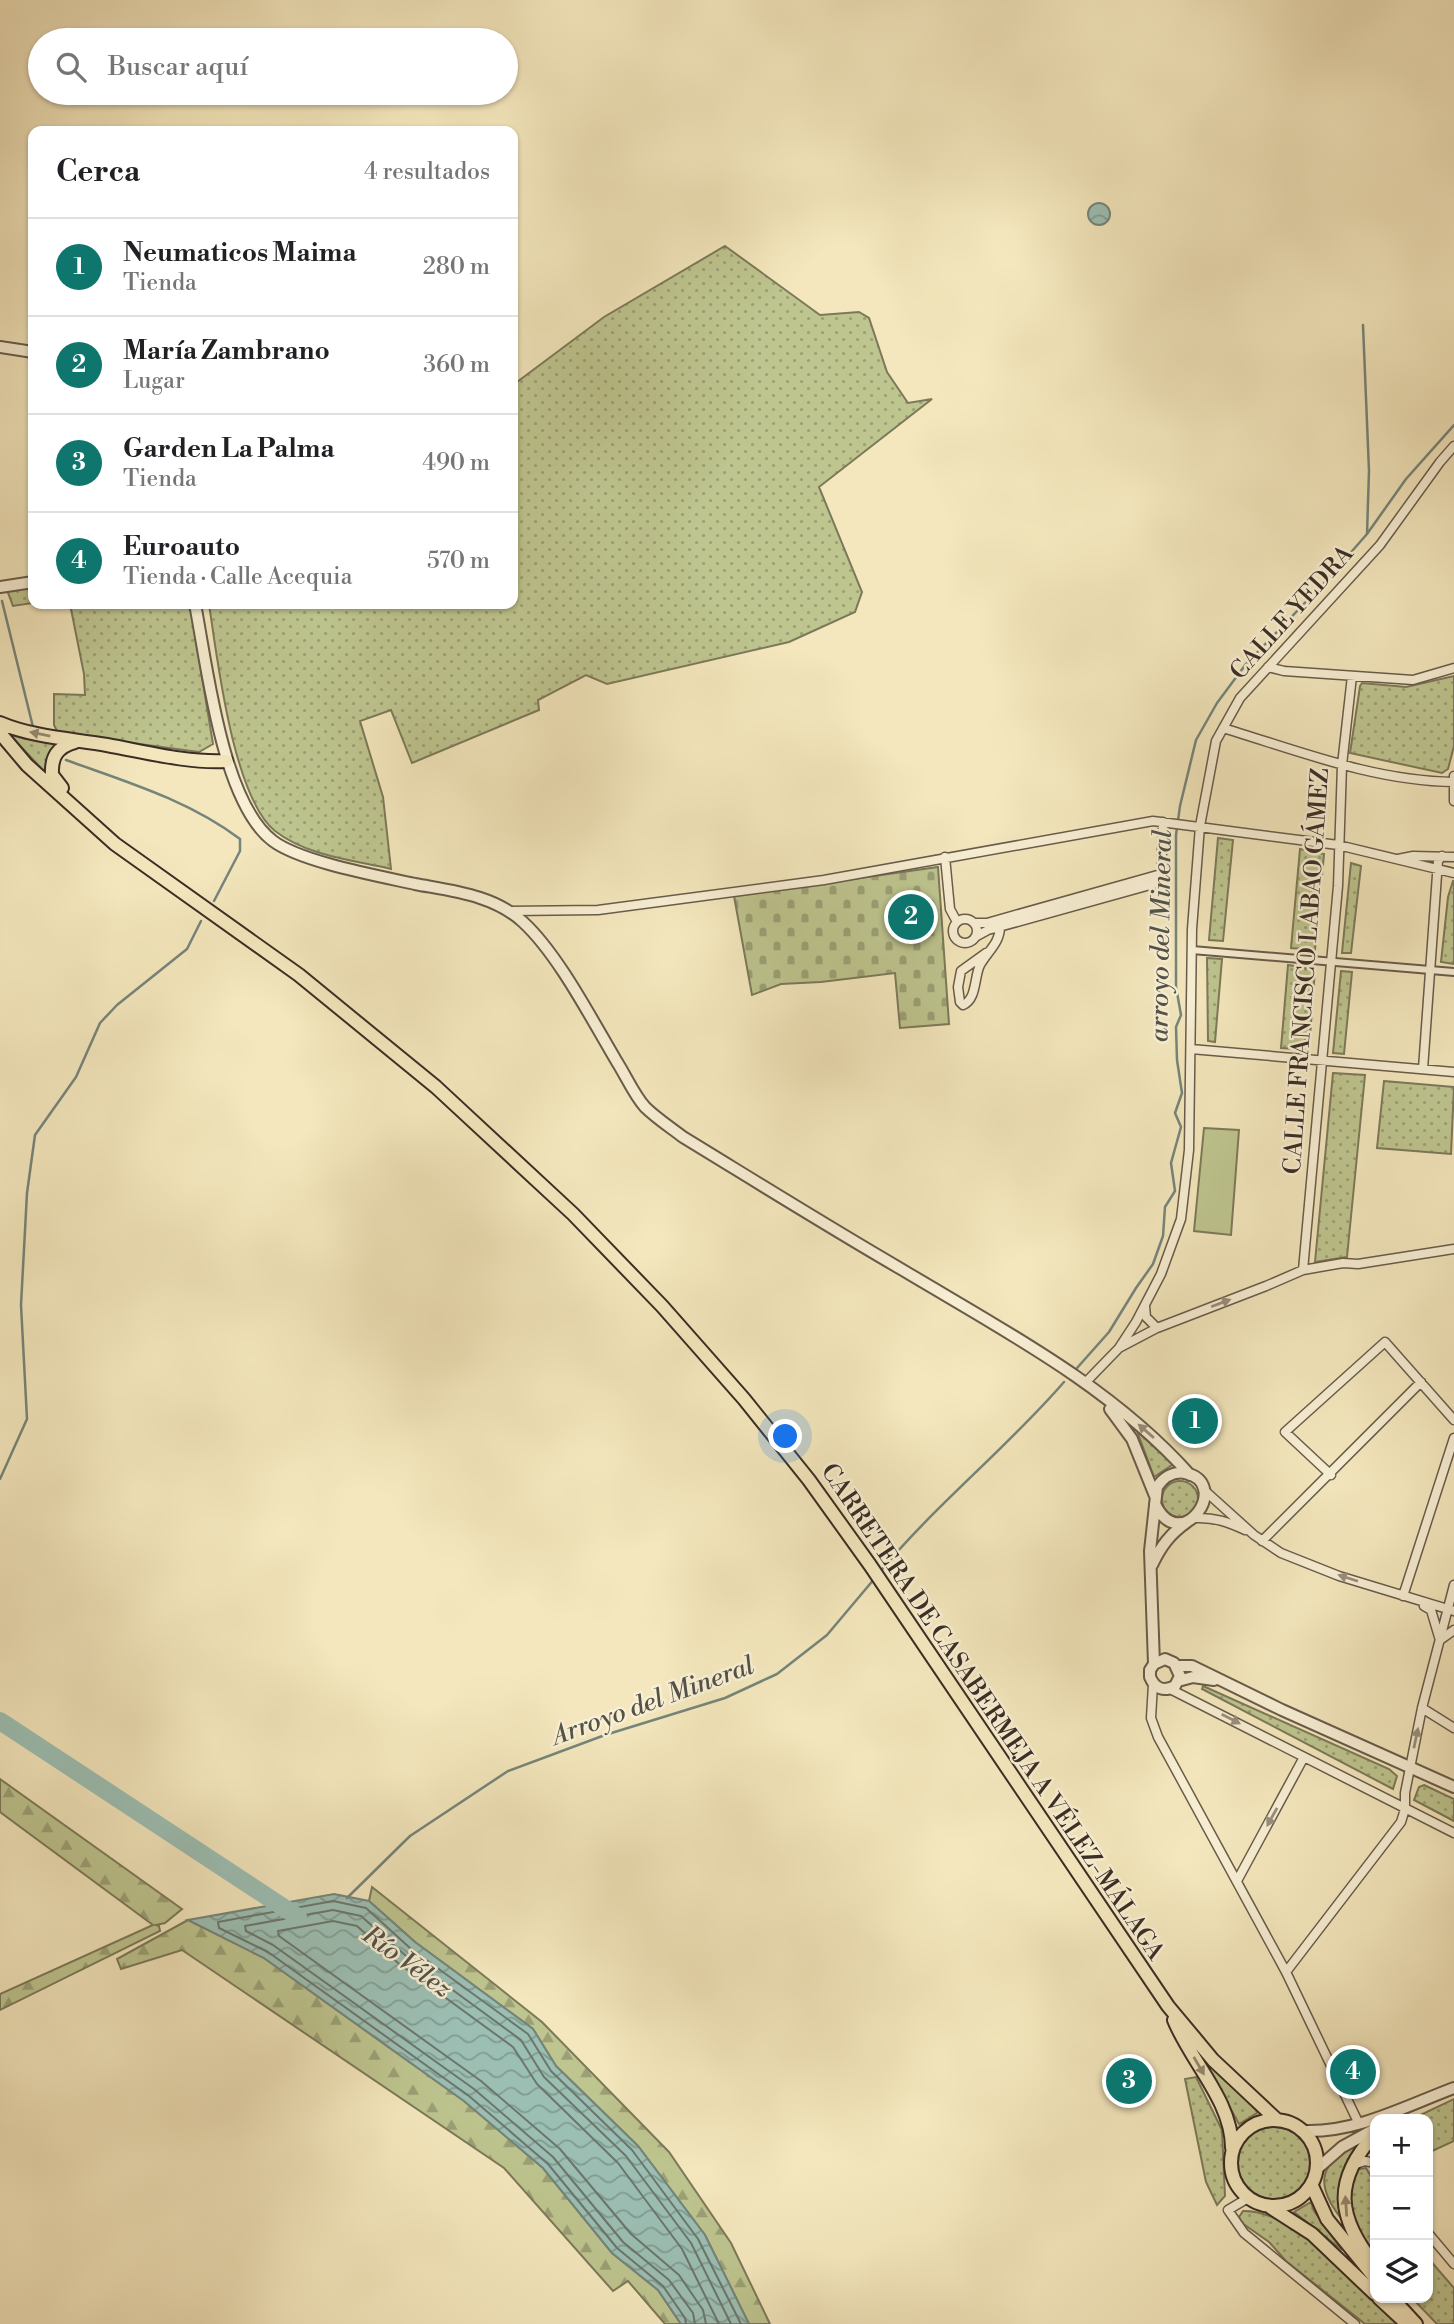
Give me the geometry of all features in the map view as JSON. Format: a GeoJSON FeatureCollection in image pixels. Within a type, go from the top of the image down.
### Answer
{"type":"FeatureCollection","features":[{"type":"Feature","properties":{"kind":"main road"},"geometry":{"type":"LineString","coordinates":[[0,723],[35,733],[200,761],[226,761]]}},
{"type":"Feature","properties":{"kind":"main road","name":"CARRETERA DE CASABERMEJA A VÉLEZ-MÁLAGA"},"geometry":{"type":"LineString","coordinates":[[2,737],[27,765],[115,844],[299,975],[436,1087],[573,1214],[662,1306],[744,1399],[809,1480],[884,1585],[1168,2006],[1213,2060],[1276,2119]]}},
{"type":"Feature","properties":{"kind":"main road"},"geometry":{"type":"LineString","coordinates":[[82,741],[62,746],[54,756],[52,775],[91,823]]}},
{"type":"Feature","properties":{"kind":"main road","name":"CARRETERA DE CASABERMEJA A VÉLEZ-MÁLAGA"},"geometry":{"type":"LineString","coordinates":[[1168,2006],[1178,2030],[1223,2109],[1232,2136],[1232,2152]]}},
{"type":"Feature","properties":{"kind":"main road"},"geometry":{"type":"LineString","coordinates":[[1270,2207],[1286,2205],[1301,2198],[1311,2186],[1318,2168],[1313,2142],[1304,2131],[1291,2123],[1276,2119],[1262,2121],[1248,2128],[1238,2139],[1232,2152],[1231,2165],[1233,2178],[1239,2189],[1248,2198],[1270,2207],[1312,2234],[1370,2289]]}},
{"type":"Feature","properties":{"kind":"main road"},"geometry":{"type":"LineString","coordinates":[[1370,2140],[1353,2165],[1345,2191],[1345,2215],[1359,2245],[1370,2259]]}},
{"type":"Feature","properties":{"kind":"main road"},"geometry":{"type":"LineString","coordinates":[[1311,2186],[1327,2219],[1370,2272]]}},
{"type":"Feature","properties":{"kind":"main road"},"geometry":{"type":"LineString","coordinates":[[1384,2303],[1406,2324]]}},
{"type":"Feature","properties":{"kind":"main road"},"geometry":{"type":"LineString","coordinates":[[1399,2303],[1416,2324]]}},
{"type":"Feature","properties":{"kind":"street"},"geometry":{"type":"LineString","coordinates":[[0,347],[28,351]]}},
{"type":"Feature","properties":{"kind":"street","name":"CALLE YEDRA"},"geometry":{"type":"LineString","coordinates":[[1119,1348],[1161,1274],[1181,1219],[1189,1150],[1192,950],[1200,827],[1216,740],[1240,698],[1380,545],[1454,446]]}},
{"type":"Feature","properties":{"kind":"street"},"geometry":{"type":"LineString","coordinates":[[0,587],[28,583]]}},
{"type":"Feature","properties":{"kind":"street"},"geometry":{"type":"LineString","coordinates":[[196,609],[226,761],[246,805],[257,823],[274,841],[304,856],[470,895],[510,911],[525,923],[542,943],[644,1106],[683,1137],[964,1305],[1085,1383],[1143,1428],[1203,1489],[1254,1535],[1281,1553],[1339,1576],[1451,1611]]}},
{"type":"Feature","properties":{"kind":"street"},"geometry":{"type":"LineString","coordinates":[[1268,667],[1283,671],[1413,680],[1454,668]]}},
{"type":"Feature","properties":{"kind":"street","name":"CALLE FRANCISCO LABAO GÁMEZ"},"geometry":{"type":"LineString","coordinates":[[1303,1270],[1338,886],[1342,765],[1352,676]]}},
{"type":"Feature","properties":{"kind":"street"},"geometry":{"type":"LineString","coordinates":[[1223,728],[1342,765],[1394,778],[1453,780],[1454,802]]}},
{"type":"Feature","properties":{"kind":"street"},"geometry":{"type":"LineString","coordinates":[[510,911],[598,910],[824,880],[1142,822],[1163,822],[1338,845],[1453,873]]}},
{"type":"Feature","properties":{"kind":"street"},"geometry":{"type":"LineString","coordinates":[[1161,878],[1163,822]]}},
{"type":"Feature","properties":{"kind":"street"},"geometry":{"type":"LineString","coordinates":[[946,858],[950,909],[957,922]]}},
{"type":"Feature","properties":{"kind":"street"},"geometry":{"type":"LineString","coordinates":[[1393,859],[1449,858]]}},
{"type":"Feature","properties":{"kind":"street"},"geometry":{"type":"LineString","coordinates":[[1423,1069],[1438,861],[1449,858]]}},
{"type":"Feature","properties":{"kind":"street"},"geometry":{"type":"LineString","coordinates":[[1449,858],[1448,870],[1453,873]]}},
{"type":"Feature","properties":{"kind":"street"},"geometry":{"type":"LineString","coordinates":[[1161,878],[981,932],[967,944],[956,940],[952,933],[957,922],[964,919],[974,923],[987,923],[1161,878]]}},
{"type":"Feature","properties":{"kind":"street"},"geometry":{"type":"LineString","coordinates":[[974,923],[976,936]]}},
{"type":"Feature","properties":{"kind":"street"},"geometry":{"type":"LineString","coordinates":[[986,953],[979,966],[971,999],[963,1004],[960,1002],[958,987],[961,971],[995,946],[1000,927]]}},
{"type":"Feature","properties":{"kind":"street"},"geometry":{"type":"LineString","coordinates":[[1192,950],[1454,972]]}},
{"type":"Feature","properties":{"kind":"street"},"geometry":{"type":"LineString","coordinates":[[1191,1049],[1454,1072]]}},
{"type":"Feature","properties":{"kind":"street"},"geometry":{"type":"LineString","coordinates":[[1085,1383],[1119,1348],[1157,1328],[1303,1270],[1343,1262],[1358,1265],[1454,1249]]}},
{"type":"Feature","properties":{"kind":"street"},"geometry":{"type":"LineString","coordinates":[[1144,1306],[1146,1317],[1157,1328]]}},
{"type":"Feature","properties":{"kind":"street"},"geometry":{"type":"LineString","coordinates":[[1331,1475],[1285,1432],[1385,1342],[1454,1420]]}},
{"type":"Feature","properties":{"kind":"street"},"geometry":{"type":"LineString","coordinates":[[1262,1541],[1331,1475],[1421,1382]]}},
{"type":"Feature","properties":{"kind":"street"},"geometry":{"type":"LineString","coordinates":[[1097,1393],[1132,1439],[1155,1500],[1165,1518],[1172,1522],[1208,1517],[1228,1522],[1254,1535]]}},
{"type":"Feature","properties":{"kind":"street"},"geometry":{"type":"LineString","coordinates":[[1403,1596],[1454,1438]]}},
{"type":"Feature","properties":{"kind":"street"},"geometry":{"type":"LineString","coordinates":[[1160,1662],[1152,1630],[1152,1522],[1157,1487],[1169,1475],[1189,1475]]}},
{"type":"Feature","properties":{"kind":"street"},"geometry":{"type":"LineString","coordinates":[[1152,1565],[1171,1534],[1191,1520],[1204,1505],[1203,1489]]}},
{"type":"Feature","properties":{"kind":"street"},"geometry":{"type":"LineString","coordinates":[[1286,1972],[1401,1822],[1422,1708],[1440,1640],[1451,1611],[1454,1585]]}},
{"type":"Feature","properties":{"kind":"street"},"geometry":{"type":"LineString","coordinates":[[1413,1599],[1431,1611],[1440,1640]]}},
{"type":"Feature","properties":{"kind":"street"},"geometry":{"type":"LineString","coordinates":[[1440,1640],[1454,1630]]}},
{"type":"Feature","properties":{"kind":"street"},"geometry":{"type":"LineString","coordinates":[[1160,1662],[1192,1666],[1454,1787]]}},
{"type":"Feature","properties":{"kind":"street"},"geometry":{"type":"LineString","coordinates":[[1160,1662],[1150,1670],[1153,1684],[1151,1718],[1158,1737],[1286,1972],[1359,2124]]}},
{"type":"Feature","properties":{"kind":"street"},"geometry":{"type":"LineString","coordinates":[[1152,1709],[1180,1675],[1178,1666]]}},
{"type":"Feature","properties":{"kind":"street"},"geometry":{"type":"LineString","coordinates":[[1171,1686],[1193,1677],[1223,1682]]}},
{"type":"Feature","properties":{"kind":"street"},"geometry":{"type":"LineString","coordinates":[[1153,1684],[1171,1686],[1454,1833]]}},
{"type":"Feature","properties":{"kind":"street"},"geometry":{"type":"LineString","coordinates":[[1422,1708],[1454,1728]]}},
{"type":"Feature","properties":{"kind":"street"},"geometry":{"type":"LineString","coordinates":[[1237,1881],[1304,1757]]}},
{"type":"Feature","properties":{"kind":"street"},"geometry":{"type":"LineString","coordinates":[[1304,2131],[1325,2131],[1359,2124],[1454,2088]]}},
{"type":"Feature","properties":{"kind":"street"},"geometry":{"type":"LineString","coordinates":[[1405,2114],[1454,2088]]}},
{"type":"Feature","properties":{"kind":"street"},"geometry":{"type":"LineString","coordinates":[[1318,2168],[1342,2147],[1370,2134]]}},
{"type":"Feature","properties":{"kind":"street"},"geometry":{"type":"LineString","coordinates":[[1353,2165],[1370,2162]]}},
{"type":"Feature","properties":{"kind":"street"},"geometry":{"type":"LineString","coordinates":[[1248,2198],[1228,2210],[1244,2233],[1355,2324]]}},
{"type":"Feature","properties":{"kind":"street"},"geometry":{"type":"LineString","coordinates":[[1433,2239],[1454,2264]]}},
{"type":"Feature","properties":{"kind":"green space"},"geometry":{"type":"Polygon","coordinates":[[[725,246],[820,315],[859,312],[869,318],[887,372],[908,403],[932,399],[819,487],[862,592],[855,612],[789,642],[607,684],[586,675],[538,700],[539,710],[412,763],[391,710],[360,721],[383,797],[391,869],[316,852],[275,831],[260,814],[238,758],[222,690],[210,609],[518,609],[518,381],[604,317],[725,246]]]}},
{"type":"Feature","properties":{"kind":"green space"},"geometry":{"type":"Polygon","coordinates":[[[28,588],[28,604],[13,606],[7,590],[28,588]]]}},
{"type":"Feature","properties":{"kind":"green space"},"geometry":{"type":"Polygon","coordinates":[[[71,609],[191,609],[213,744],[199,752],[58,733],[54,725],[54,694],[85,695],[84,674],[71,609]]]}},
{"type":"Feature","properties":{"kind":"green space"},"geometry":{"type":"Polygon","coordinates":[[[1454,676],[1454,746],[1448,769],[1442,773],[1350,753],[1362,683],[1406,687],[1454,676]]]}},
{"type":"Feature","properties":{"kind":"green space"},"geometry":{"type":"Polygon","coordinates":[[[4,729],[59,741],[49,756],[46,773],[4,729]]]}},
{"type":"Feature","properties":{"kind":"green space"},"geometry":{"type":"Polygon","coordinates":[[[1218,838],[1233,840],[1223,941],[1209,940],[1218,838]]]}},
{"type":"Feature","properties":{"kind":"green space"},"geometry":{"type":"Polygon","coordinates":[[[1300,849],[1324,854],[1315,950],[1291,948],[1300,849]]]}},
{"type":"Feature","properties":{"kind":"green space"},"geometry":{"type":"Polygon","coordinates":[[[1351,863],[1361,866],[1351,953],[1342,953],[1351,863]]]}},
{"type":"Feature","properties":{"kind":"green space"},"geometry":{"type":"Polygon","coordinates":[[[938,867],[949,1024],[900,1028],[895,973],[781,984],[752,995],[734,896],[938,867]]]}},
{"type":"Feature","properties":{"kind":"green space"},"geometry":{"type":"Polygon","coordinates":[[[1453,881],[1454,964],[1441,962],[1448,897],[1453,881]]]}},
{"type":"Feature","properties":{"kind":"green space"},"geometry":{"type":"Polygon","coordinates":[[[1207,958],[1222,959],[1215,1042],[1208,1041],[1207,958]]]}},
{"type":"Feature","properties":{"kind":"green space"},"geometry":{"type":"Polygon","coordinates":[[[1288,965],[1315,969],[1309,1050],[1281,1048],[1288,965]]]}},
{"type":"Feature","properties":{"kind":"green space"},"geometry":{"type":"Polygon","coordinates":[[[1341,971],[1352,972],[1344,1054],[1333,1053],[1341,971]]]}},
{"type":"Feature","properties":{"kind":"green space"},"geometry":{"type":"Polygon","coordinates":[[[1333,1073],[1365,1075],[1347,1257],[1315,1262],[1333,1073]]]}},
{"type":"Feature","properties":{"kind":"green space"},"geometry":{"type":"Polygon","coordinates":[[[1384,1081],[1454,1087],[1451,1154],[1377,1148],[1384,1081]]]}},
{"type":"Feature","properties":{"kind":"green space"},"geometry":{"type":"Polygon","coordinates":[[[1204,1128],[1239,1130],[1231,1235],[1194,1231],[1204,1128]]]}},
{"type":"Feature","properties":{"kind":"green space"},"geometry":{"type":"Polygon","coordinates":[[[1137,1431],[1172,1463],[1154,1477],[1137,1431]]]}},
{"type":"Feature","properties":{"kind":"green space"},"geometry":{"type":"Polygon","coordinates":[[[1180,1481],[1193,1486],[1198,1499],[1193,1512],[1180,1517],[1167,1512],[1162,1499],[1167,1486],[1180,1481]]]}},
{"type":"Feature","properties":{"kind":"green space"},"geometry":{"type":"Polygon","coordinates":[[[1203,1686],[1389,1769],[1397,1776],[1393,1789],[1202,1689],[1203,1686]]]}},
{"type":"Feature","properties":{"kind":"green space"},"geometry":{"type":"Polygon","coordinates":[[[0,1779],[182,1909],[165,1923],[156,1925],[160,1931],[0,2010],[0,1994],[153,1925],[0,1812],[0,1779]]]}},
{"type":"Feature","properties":{"kind":"green space"},"geometry":{"type":"Polygon","coordinates":[[[1424,1785],[1454,1799],[1454,1821],[1414,1800],[1419,1787],[1424,1785]]]}},
{"type":"Feature","properties":{"kind":"green space"},"geometry":{"type":"Polygon","coordinates":[[[372,1887],[542,2022],[669,2152],[731,2243],[770,2324],[749,2324],[705,2235],[638,2146],[556,2066],[533,2029],[415,1942],[369,1901],[372,1887]]]}},
{"type":"Feature","properties":{"kind":"green space"},"geometry":{"type":"Polygon","coordinates":[[[188,1920],[264,1958],[464,2101],[543,2168],[612,2253],[658,2290],[681,2324],[665,2324],[628,2281],[613,2291],[504,2168],[182,1950],[121,1969],[117,1959],[188,1920]]]}},
{"type":"Feature","properties":{"kind":"green space"},"geometry":{"type":"Polygon","coordinates":[[[1203,2058],[1256,2110],[1257,2113],[1239,2124],[1203,2058]]]}},
{"type":"Feature","properties":{"kind":"green space"},"geometry":{"type":"Polygon","coordinates":[[[1196,2077],[1222,2130],[1225,2196],[1217,2205],[1206,2182],[1185,2079],[1196,2077]]]}},
{"type":"Feature","properties":{"kind":"green space"},"geometry":{"type":"Polygon","coordinates":[[[1454,2099],[1454,2141],[1433,2151],[1433,2114],[1422,2114],[1454,2099]]]}},
{"type":"Feature","properties":{"kind":"green space"},"geometry":{"type":"Polygon","coordinates":[[[1281,2127],[1300,2137],[1308,2149],[1308,2177],[1300,2189],[1288,2197],[1267,2199],[1248,2189],[1240,2177],[1238,2156],[1248,2137],[1260,2129],[1281,2127]]]}},
{"type":"Feature","properties":{"kind":"green space"},"geometry":{"type":"Polygon","coordinates":[[[1359,2144],[1341,2178],[1340,2217],[1327,2194],[1325,2174],[1336,2158],[1359,2144]]]}},
{"type":"Feature","properties":{"kind":"green space"},"geometry":{"type":"Polygon","coordinates":[[[1366,2168],[1370,2175],[1370,2252],[1361,2242],[1348,2197],[1354,2170],[1366,2168]]]}},
{"type":"Feature","properties":{"kind":"green space"},"geometry":{"type":"Polygon","coordinates":[[[1311,2202],[1314,2211],[1342,2250],[1294,2212],[1311,2202]]]}},
{"type":"Feature","properties":{"kind":"green space"},"geometry":{"type":"Polygon","coordinates":[[[1243,2211],[1264,2214],[1285,2223],[1306,2237],[1347,2272],[1370,2296],[1370,2303],[1377,2303],[1397,2324],[1365,2324],[1286,2261],[1269,2242],[1242,2223],[1239,2217],[1243,2211]]]}},
{"type":"Feature","properties":{"kind":"green space"},"geometry":{"type":"Polygon","coordinates":[[[1433,2264],[1454,2288],[1454,2324],[1437,2324],[1417,2303],[1433,2303],[1433,2264]]]}},
{"type":"Feature","properties":{"kind":"water"},"geometry":{"type":"Polygon","coordinates":[[[1099,203],[1107,206],[1110,214],[1107,222],[1099,225],[1091,222],[1088,214],[1091,206],[1099,203]]]}},
{"type":"Feature","properties":{"kind":"water"},"geometry":{"type":"Polygon","coordinates":[[[334,1894],[369,1901],[415,1942],[533,2029],[556,2066],[638,2146],[705,2235],[749,2324],[681,2324],[658,2290],[612,2253],[543,2168],[464,2101],[264,1958],[188,1920],[334,1894]]]}},
{"type":"Feature","properties":{"kind":"waterway"},"geometry":{"type":"LineString","coordinates":[[1363,325],[1369,471],[1367,534]]}},
{"type":"Feature","properties":{"kind":"waterway","name":"arroyo del Mineral"},"geometry":{"type":"LineString","coordinates":[[1077,1368],[1109,1332],[1153,1264],[1163,1236],[1165,1207],[1175,1191],[1171,1163],[1181,1127],[1175,1113],[1182,1093],[1176,1027],[1181,1015],[1176,987],[1176,835],[1196,740],[1217,703],[1246,664],[1367,534],[1406,479],[1454,425]]}},
{"type":"Feature","properties":{"kind":"waterway"},"geometry":{"type":"LineString","coordinates":[[2,601],[33,727]]}},
{"type":"Feature","properties":{"kind":"waterway"},"geometry":{"type":"LineString","coordinates":[[66,760],[178,803],[240,839],[240,851],[214,901]]}},
{"type":"Feature","properties":{"kind":"waterway"},"geometry":{"type":"LineString","coordinates":[[0,1479],[27,1419],[21,1305],[27,1193],[35,1135],[76,1077],[100,1023],[117,1005],[187,949],[201,921]]}},
{"type":"Feature","properties":{"kind":"waterway","name":"Arroyo del Mineral"},"geometry":{"type":"LineString","coordinates":[[879,1573],[923,1524],[1064,1382]]}},
{"type":"Feature","properties":{"kind":"waterway","name":"Arroyo del Mineral"},"geometry":{"type":"LineString","coordinates":[[347,1898],[410,1836],[508,1771],[605,1735],[725,1698],[777,1674],[827,1635],[875,1578]]}},
{"type":"Feature","properties":{"kind":"waterway","name":"Río Vélez"},"geometry":{"type":"LineString","coordinates":[[0,1721],[298,1917]]}},
{"type":"Feature","properties":{"kind":"place","name":"María Zambrano"},"geometry":{"type":"Point","coordinates":[911,917]}},
{"type":"Feature","properties":{"kind":"place","name":"Neumaticos Maima"},"geometry":{"type":"Point","coordinates":[1195,1421]}},
{"type":"Feature","properties":{"kind":"place","name":"Euroauto"},"geometry":{"type":"Point","coordinates":[1353,2072]}},
{"type":"Feature","properties":{"kind":"place","name":"Garden La Palma"},"geometry":{"type":"Point","coordinates":[1129,2081]}}]}
